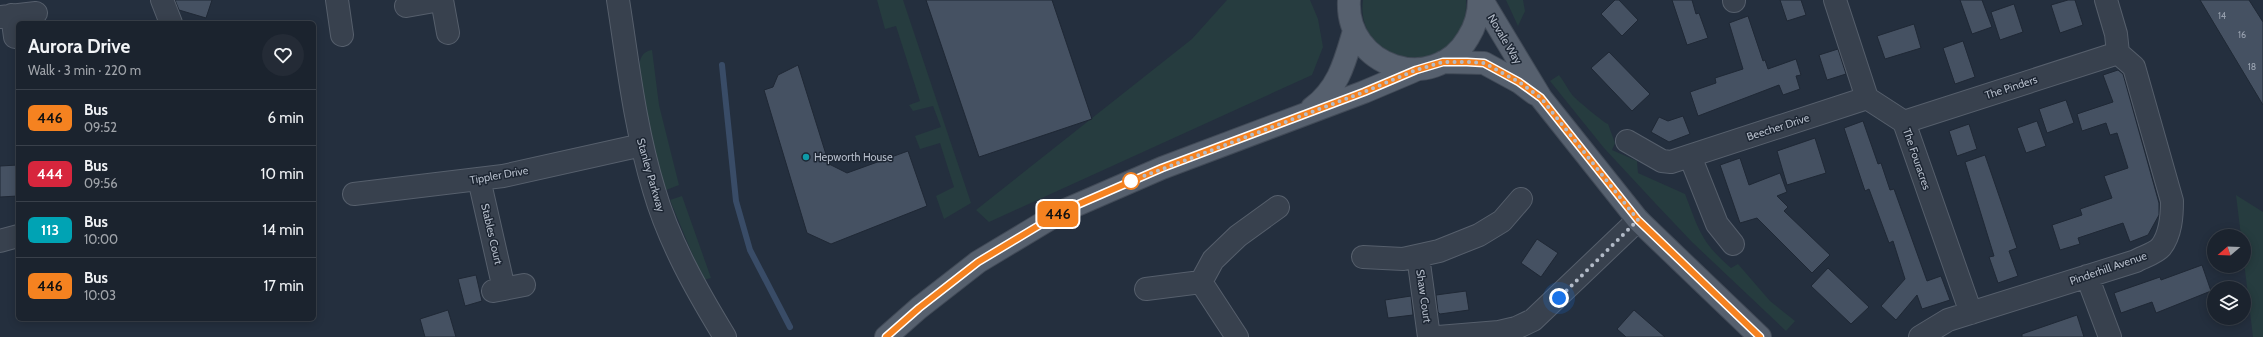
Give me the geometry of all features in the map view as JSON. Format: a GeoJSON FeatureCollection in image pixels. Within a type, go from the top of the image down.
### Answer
{"type":"FeatureCollection","features":[{"type":"Feature","properties":{"kind":"main road"},"geometry":{"type":"LineString","coordinates":[[1349,0],[1350,19],[1354,31],[1374,56],[1388,64],[1416,70]]}},
{"type":"Feature","properties":{"kind":"main road"},"geometry":{"type":"LineString","coordinates":[[886,337],[919,308],[978,262],[1063,211],[1162,168],[1364,92],[1416,70],[1443,62],[1455,55],[1463,46],[1474,28],[1480,0]]}},
{"type":"Feature","properties":{"kind":"main road","name":"Novale Way"},"geometry":{"type":"LineString","coordinates":[[1480,0],[1541,98],[1638,220],[1760,337]]}},
{"type":"Feature","properties":{"kind":"main road"},"geometry":{"type":"LineString","coordinates":[[1303,114],[1321,101],[1334,86],[1342,72],[1354,31]]}},
{"type":"Feature","properties":{"kind":"main road","name":"Novale Way"},"geometry":{"type":"LineString","coordinates":[[1443,62],[1484,63],[1519,82],[1541,98]]}},
{"type":"Feature","properties":{"kind":"street"},"geometry":{"type":"LineString","coordinates":[[162,0],[170,21]]}},
{"type":"Feature","properties":{"kind":"street"},"geometry":{"type":"LineString","coordinates":[[337,0],[342,36]]}},
{"type":"Feature","properties":{"kind":"street"},"geometry":{"type":"LineString","coordinates":[[406,6],[441,0],[448,33]]}},
{"type":"Feature","properties":{"kind":"street","name":"Stanley Parkway"},"geometry":{"type":"LineString","coordinates":[[618,0],[635,118],[664,218],[696,287],[725,337]]}},
{"type":"Feature","properties":{"kind":"street"},"geometry":{"type":"LineString","coordinates":[[1835,0],[1867,98]]}},
{"type":"Feature","properties":{"kind":"street"},"geometry":{"type":"LineString","coordinates":[[2106,0],[2116,34],[2118,53]]}},
{"type":"Feature","properties":{"kind":"street"},"geometry":{"type":"LineString","coordinates":[[15,37],[6,16],[36,13]]}},
{"type":"Feature","properties":{"kind":"street","name":"The Pinders"},"geometry":{"type":"LineString","coordinates":[[1904,122],[2118,53]]}},
{"type":"Feature","properties":{"kind":"street","name":"Pinderhill Avenue"},"geometry":{"type":"LineString","coordinates":[[1920,337],[1948,320],[2136,260],[2160,248],[2172,221],[2172,201],[2134,67],[2118,53]]}},
{"type":"Feature","properties":{"kind":"street","name":"The Fouracres"},"geometry":{"type":"LineString","coordinates":[[1867,98],[1904,122],[1971,313]]}},
{"type":"Feature","properties":{"kind":"street","name":"Beecher Drive"},"geometry":{"type":"LineString","coordinates":[[1627,142],[1662,161],[1671,162],[1867,98]]}},
{"type":"Feature","properties":{"kind":"street","name":"Tippler Drive"},"geometry":{"type":"LineString","coordinates":[[354,194],[518,173],[642,145]]}},
{"type":"Feature","properties":{"kind":"street"},"geometry":{"type":"LineString","coordinates":[[1690,156],[1716,224],[1733,244]]}},
{"type":"Feature","properties":{"kind":"street","name":"Stables Court"},"geometry":{"type":"LineString","coordinates":[[479,179],[507,288]]}},
{"type":"Feature","properties":{"kind":"street","name":"Shaw Court"},"geometry":{"type":"LineString","coordinates":[[1363,257],[1403,259],[1439,251],[1479,235],[1502,221],[1521,199]]}},
{"type":"Feature","properties":{"kind":"street"},"geometry":{"type":"LineString","coordinates":[[1200,282],[1213,260],[1238,236],[1278,207]]}},
{"type":"Feature","properties":{"kind":"street"},"geometry":{"type":"LineString","coordinates":[[1438,337],[1499,332],[1516,328],[1533,320],[1638,220]]}},
{"type":"Feature","properties":{"kind":"street"},"geometry":{"type":"LineString","coordinates":[[0,241],[16,237]]}},
{"type":"Feature","properties":{"kind":"street","name":"Shaw Court"},"geometry":{"type":"LineString","coordinates":[[1418,256],[1429,337]]}},
{"type":"Feature","properties":{"kind":"street"},"geometry":{"type":"LineString","coordinates":[[2087,276],[2110,337]]}},
{"type":"Feature","properties":{"kind":"street"},"geometry":{"type":"LineString","coordinates":[[1146,289],[1200,282]]}},
{"type":"Feature","properties":{"kind":"street"},"geometry":{"type":"LineString","coordinates":[[1200,282],[1237,337]]}},
{"type":"Feature","properties":{"kind":"green space"},"geometry":{"type":"Polygon","coordinates":[[[877,0],[903,0],[971,203],[944,219],[936,196],[954,187],[940,143],[920,149],[915,136],[941,127],[933,106],[913,111],[909,105],[920,101],[896,26],[885,29],[877,0]]]}},
{"type":"Feature","properties":{"kind":"green space"},"geometry":{"type":"Polygon","coordinates":[[[1227,0],[1310,0],[1318,19],[1323,47],[1312,75],[989,222],[976,210],[1192,39],[1227,0]]]}},
{"type":"Feature","properties":{"kind":"green space"},"geometry":{"type":"Polygon","coordinates":[[[1363,0],[1466,0],[1465,18],[1456,38],[1441,51],[1423,57],[1405,57],[1387,50],[1373,39],[1364,22],[1363,0]]]}},
{"type":"Feature","properties":{"kind":"green space"},"geometry":{"type":"Polygon","coordinates":[[[1506,0],[1523,0],[1525,11],[1518,26],[1506,0]]]}},
{"type":"Feature","properties":{"kind":"green space"},"geometry":{"type":"Polygon","coordinates":[[[652,50],[659,105],[679,185],[666,190],[653,145],[639,69],[643,54],[652,50]]]}},
{"type":"Feature","properties":{"kind":"green space"},"geometry":{"type":"Polygon","coordinates":[[[1559,75],[1573,96],[1596,116],[1608,124],[1615,143],[1612,150],[1637,161],[1638,173],[1685,194],[1702,235],[1713,251],[1731,268],[1738,264],[1770,301],[1795,321],[1786,331],[1692,242],[1604,148],[1550,81],[1559,75]]]}},
{"type":"Feature","properties":{"kind":"green space"},"geometry":{"type":"Polygon","coordinates":[[[2236,195],[2263,212],[2263,337],[2253,337],[2251,320],[2251,281],[2246,281],[2245,273],[2251,273],[2251,229],[2240,229],[2236,195]]]}},
{"type":"Feature","properties":{"kind":"green space"},"geometry":{"type":"Polygon","coordinates":[[[682,196],[711,278],[703,280],[670,200],[682,196]]]}},
{"type":"Feature","properties":{"kind":"building"},"geometry":{"type":"Polygon","coordinates":[[[175,0],[212,0],[206,18],[179,10],[175,0]]]}},
{"type":"Feature","properties":{"kind":"building"},"geometry":{"type":"Polygon","coordinates":[[[926,0],[1052,0],[1092,119],[979,157],[926,0]]]}},
{"type":"Feature","properties":{"kind":"building"},"geometry":{"type":"Polygon","coordinates":[[[1615,0],[1619,0],[1638,20],[1622,36],[1601,14],[1615,0]]]}},
{"type":"Feature","properties":{"kind":"building"},"geometry":{"type":"Polygon","coordinates":[[[1672,0],[1692,0],[1696,14],[1699,13],[1708,38],[1687,45],[1672,0]]]}},
{"type":"Feature","properties":{"kind":"building"},"geometry":{"type":"Polygon","coordinates":[[[1780,0],[1801,0],[1806,15],[1787,21],[1780,0]]]}},
{"type":"Feature","properties":{"kind":"building"},"geometry":{"type":"Polygon","coordinates":[[[1960,0],[1982,0],[1992,27],[1972,34],[1960,0]]]}},
{"type":"Feature","properties":{"kind":"building"},"geometry":{"type":"Polygon","coordinates":[[[2068,0],[2075,0],[2083,25],[2060,33],[2051,5],[2068,0]]]}},
{"type":"Feature","properties":{"kind":"building"},"geometry":{"type":"Polygon","coordinates":[[[2200,0],[2249,0],[2263,22],[2263,105],[2200,0]]]}},
{"type":"Feature","properties":{"kind":"building"},"geometry":{"type":"Polygon","coordinates":[[[2014,4],[2023,32],[2000,40],[1991,12],[2014,4]]]}},
{"type":"Feature","properties":{"kind":"building"},"geometry":{"type":"Polygon","coordinates":[[[1748,16],[1763,61],[1765,60],[1768,69],[1796,59],[1801,75],[1796,76],[1800,89],[1783,95],[1779,85],[1698,116],[1690,92],[1716,83],[1715,78],[1743,69],[1729,23],[1748,16]]]}},
{"type":"Feature","properties":{"kind":"building"},"geometry":{"type":"Polygon","coordinates":[[[1914,24],[1921,48],[1885,59],[1877,36],[1914,24]]]}},
{"type":"Feature","properties":{"kind":"building"},"geometry":{"type":"Polygon","coordinates":[[[1963,41],[1975,77],[1955,84],[1943,48],[1963,41]]]}},
{"type":"Feature","properties":{"kind":"building"},"geometry":{"type":"Polygon","coordinates":[[[1838,49],[1846,74],[1827,80],[1819,55],[1838,49]]]}},
{"type":"Feature","properties":{"kind":"building"},"geometry":{"type":"Polygon","coordinates":[[[1609,52],[1650,94],[1632,111],[1591,68],[1609,52]]]}},
{"type":"Feature","properties":{"kind":"building","name":"Hepworth House"},"geometry":{"type":"Polygon","coordinates":[[[798,65],[829,164],[847,173],[908,151],[927,206],[831,244],[807,233],[764,90],[773,87],[778,75],[798,65]]]}},
{"type":"Feature","properties":{"kind":"building"},"geometry":{"type":"Polygon","coordinates":[[[2118,70],[2123,74],[2159,203],[2159,215],[2148,235],[2130,242],[2123,223],[2078,238],[2080,244],[2060,250],[2052,225],[2082,215],[2080,209],[2112,198],[2104,176],[2128,168],[2117,133],[2110,135],[2106,123],[2082,131],[2077,114],[2113,102],[2103,75],[2118,70]]]}},
{"type":"Feature","properties":{"kind":"building"},"geometry":{"type":"Polygon","coordinates":[[[2066,100],[2074,123],[2047,133],[2039,109],[2066,100]]]}},
{"type":"Feature","properties":{"kind":"building"},"geometry":{"type":"Polygon","coordinates":[[[1683,116],[1690,134],[1669,142],[1651,132],[1659,117],[1668,121],[1683,116]]]}},
{"type":"Feature","properties":{"kind":"building"},"geometry":{"type":"Polygon","coordinates":[[[1863,121],[1878,164],[1881,163],[1890,190],[1894,189],[1927,281],[1941,276],[1950,300],[1922,309],[1917,295],[1896,320],[1881,306],[1905,279],[1893,241],[1889,243],[1869,189],[1865,191],[1844,128],[1863,121]]]}},
{"type":"Feature","properties":{"kind":"building"},"geometry":{"type":"Polygon","coordinates":[[[2037,121],[2046,146],[2026,153],[2017,128],[2037,121]]]}},
{"type":"Feature","properties":{"kind":"building"},"geometry":{"type":"Polygon","coordinates":[[[1969,124],[1977,149],[1957,156],[1949,131],[1969,124]]]}},
{"type":"Feature","properties":{"kind":"building"},"geometry":{"type":"Polygon","coordinates":[[[1815,138],[1826,173],[1787,185],[1777,151],[1815,138]]]}},
{"type":"Feature","properties":{"kind":"building"},"geometry":{"type":"Polygon","coordinates":[[[1985,155],[2017,248],[2009,251],[2018,276],[1998,283],[1989,257],[1994,256],[1965,162],[1985,155]]]}},
{"type":"Feature","properties":{"kind":"building"},"geometry":{"type":"Polygon","coordinates":[[[1740,158],[1749,185],[1780,173],[1787,192],[1777,196],[1788,207],[1784,211],[1830,255],[1812,273],[1757,218],[1740,223],[1720,165],[1740,158]]]}},
{"type":"Feature","properties":{"kind":"building"},"geometry":{"type":"Polygon","coordinates":[[[16,165],[16,196],[0,197],[0,166],[16,165]]]}},
{"type":"Feature","properties":{"kind":"building"},"geometry":{"type":"Polygon","coordinates":[[[1537,239],[1558,253],[1541,277],[1521,263],[1537,239]]]}},
{"type":"Feature","properties":{"kind":"building"},"geometry":{"type":"Polygon","coordinates":[[[2202,265],[2208,281],[2207,293],[2156,313],[2152,302],[2121,313],[2114,293],[2160,277],[2161,280],[2202,265]]]}},
{"type":"Feature","properties":{"kind":"building"},"geometry":{"type":"Polygon","coordinates":[[[1828,268],[1869,307],[1851,324],[1811,286],[1828,268]]]}},
{"type":"Feature","properties":{"kind":"building"},"geometry":{"type":"Polygon","coordinates":[[[476,275],[482,301],[465,306],[458,279],[476,275]]]}},
{"type":"Feature","properties":{"kind":"building"},"geometry":{"type":"Polygon","coordinates":[[[1466,291],[1469,310],[1440,314],[1438,312],[1436,295],[1466,291]]]}},
{"type":"Feature","properties":{"kind":"building"},"geometry":{"type":"Polygon","coordinates":[[[1411,296],[1413,315],[1388,318],[1385,300],[1411,296]]]}},
{"type":"Feature","properties":{"kind":"building"},"geometry":{"type":"Polygon","coordinates":[[[448,310],[456,337],[425,337],[420,319],[448,310]]]}},
{"type":"Feature","properties":{"kind":"building"},"geometry":{"type":"Polygon","coordinates":[[[1634,310],[1665,337],[1626,337],[1617,329],[1634,310]]]}},
{"type":"Feature","properties":{"kind":"building"},"geometry":{"type":"Polygon","coordinates":[[[2077,315],[2084,337],[2022,337],[2022,334],[2077,315]]]}},
{"type":"Feature","properties":{"kind":"waterway"},"geometry":{"type":"LineString","coordinates":[[722,65],[736,201],[750,250],[790,327]]}},
{"type":"Feature","properties":{"kind":"bus line","name":"446"},"geometry":{"type":"LineString","coordinates":[[886,337],[919,308],[978,262],[1063,211],[1162,168],[1364,92],[1416,70],[1443,62],[1467,62],[1484,63],[1519,82],[1541,98],[1638,220],[1760,337]]}},
{"type":"Feature","properties":{"kind":"place","name":"Hepworth House"},"geometry":{"type":"Point","coordinates":[806,157]}},
{"type":"Feature","properties":{"kind":"route"},"geometry":{"type":"LineString","coordinates":[[1131,181],[1176,162],[1364,92],[1416,70],[1443,62],[1484,63],[1519,82],[1541,98],[1638,220],[1620,236],[1559,298]]}}]}
